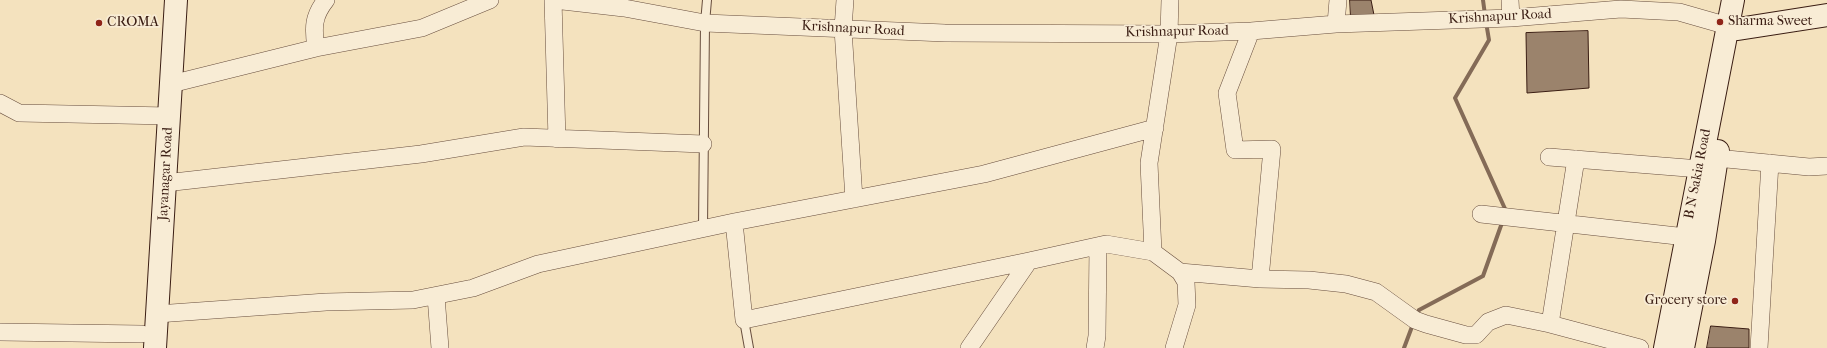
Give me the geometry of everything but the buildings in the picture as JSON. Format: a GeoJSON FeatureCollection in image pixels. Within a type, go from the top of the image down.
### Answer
{"type":"FeatureCollection","features":[{"type":"Feature","properties":{"kind":"main road","name":"Jayanagar Road"},"geometry":{"type":"LineString","coordinates":[[148,332],[161,116],[160,0]]}},
{"type":"Feature","properties":{"kind":"main road","name":"Jayanagar Road"},"geometry":{"type":"LineString","coordinates":[[161,116],[171,84],[176,0]]}},
{"type":"Feature","properties":{"kind":"main road","name":"B N Sakia Road"},"geometry":{"type":"LineString","coordinates":[[1733,0],[1733,28]]}},
{"type":"Feature","properties":{"kind":"main road","name":"B N Sakia Road"},"geometry":{"type":"LineString","coordinates":[[1665,348],[1686,237],[1706,162],[1733,28],[1744,0]]}},
{"type":"Feature","properties":{"kind":"main road"},"geometry":{"type":"LineString","coordinates":[[1733,28],[1827,15]]}},
{"type":"Feature","properties":{"kind":"main road","name":"B N Sakia Road"},"geometry":{"type":"LineString","coordinates":[[1683,348],[1704,241],[1706,162]]}},
{"type":"Feature","properties":{"kind":"street"},"geometry":{"type":"LineString","coordinates":[[316,48],[314,34],[315,20],[319,9],[326,0]]}},
{"type":"Feature","properties":{"kind":"street"},"geometry":{"type":"LineString","coordinates":[[171,84],[316,48],[422,28],[490,0]]}},
{"type":"Feature","properties":{"kind":"street"},"geometry":{"type":"LineString","coordinates":[[553,0],[557,139]]}},
{"type":"Feature","properties":{"kind":"street","name":"Krishnapur Road"},"geometry":{"type":"LineString","coordinates":[[553,0],[624,8],[705,22],[945,34],[1169,34],[1336,24],[1511,18],[1621,10],[1679,12],[1733,28]]}},
{"type":"Feature","properties":{"kind":"street"},"geometry":{"type":"LineString","coordinates":[[845,0],[843,29],[854,199]]}},
{"type":"Feature","properties":{"kind":"street"},"geometry":{"type":"LineString","coordinates":[[1153,252],[1149,163],[1169,34],[1170,0]]}},
{"type":"Feature","properties":{"kind":"street"},"geometry":{"type":"LineString","coordinates":[[1336,24],[1338,0]]}},
{"type":"Feature","properties":{"kind":"street"},"geometry":{"type":"LineString","coordinates":[[1510,0],[1511,18]]}},
{"type":"Feature","properties":{"kind":"street"},"geometry":{"type":"LineString","coordinates":[[1251,30],[1227,93],[1235,150],[1272,149],[1260,279]]}},
{"type":"Feature","properties":{"kind":"street"},"geometry":{"type":"LineString","coordinates":[[0,103],[19,113],[161,116]]}},
{"type":"Feature","properties":{"kind":"street"},"geometry":{"type":"LineString","coordinates":[[0,332],[148,332],[326,302],[413,300],[436,296],[473,288],[538,264],[703,228],[984,174],[1155,128]]}},
{"type":"Feature","properties":{"kind":"street"},"geometry":{"type":"LineString","coordinates":[[157,183],[421,154],[524,138],[702,144]]}},
{"type":"Feature","properties":{"kind":"street"},"geometry":{"type":"LineString","coordinates":[[1549,157],[1576,159],[1770,163],[1809,167],[1827,166]]}},
{"type":"Feature","properties":{"kind":"street"},"geometry":{"type":"LineString","coordinates":[[1550,324],[1576,159]]}},
{"type":"Feature","properties":{"kind":"street"},"geometry":{"type":"LineString","coordinates":[[1759,348],[1770,163]]}},
{"type":"Feature","properties":{"kind":"street"},"geometry":{"type":"LineString","coordinates":[[1482,214],[1686,237]]}},
{"type":"Feature","properties":{"kind":"street"},"geometry":{"type":"LineString","coordinates":[[734,222],[744,320],[1106,244],[1153,252],[1180,272],[1186,282],[1187,305],[1174,348]]}},
{"type":"Feature","properties":{"kind":"street"},"geometry":{"type":"LineString","coordinates":[[1095,348],[1097,336],[1098,246]]}},
{"type":"Feature","properties":{"kind":"street"},"geometry":{"type":"LineString","coordinates":[[968,348],[1029,261]]}},
{"type":"Feature","properties":{"kind":"street"},"geometry":{"type":"LineString","coordinates":[[1180,272],[1260,279],[1309,280],[1346,284],[1376,292],[1414,320],[1465,342],[1476,335],[1488,322],[1506,315],[1550,324],[1640,348]]}},
{"type":"Feature","properties":{"kind":"street"},"geometry":{"type":"LineString","coordinates":[[436,296],[440,348]]}},
{"type":"Feature","properties":{"kind":"lane"},"geometry":{"type":"LineString","coordinates":[[703,228],[702,144],[705,22],[707,0]]}},
{"type":"Feature","properties":{"kind":"lane"},"geometry":{"type":"LineString","coordinates":[[744,320],[749,348]]}},
{"type":"Feature","properties":{"kind":"waterway"},"geometry":{"type":"LineString","coordinates":[[1483,0],[1485,15]]}},
{"type":"Feature","properties":{"kind":"waterway"},"geometry":{"type":"LineString","coordinates":[[1486,22],[1489,40],[1455,98],[1506,211]]}},
{"type":"Feature","properties":{"kind":"waterway"},"geometry":{"type":"LineString","coordinates":[[1416,316],[1419,310],[1483,276],[1503,220]]}},
{"type":"Feature","properties":{"kind":"waterway"},"geometry":{"type":"LineString","coordinates":[[1404,348],[1413,324]]}},
{"type":"Feature","properties":{"kind":"place","name":"Sharma Sweet"},"geometry":{"type":"Point","coordinates":[1720,22]}},
{"type":"Feature","properties":{"kind":"place","name":"CROMA"},"geometry":{"type":"Point","coordinates":[99,23]}},
{"type":"Feature","properties":{"kind":"place","name":"Grocery store"},"geometry":{"type":"Point","coordinates":[1735,301]}}]}
